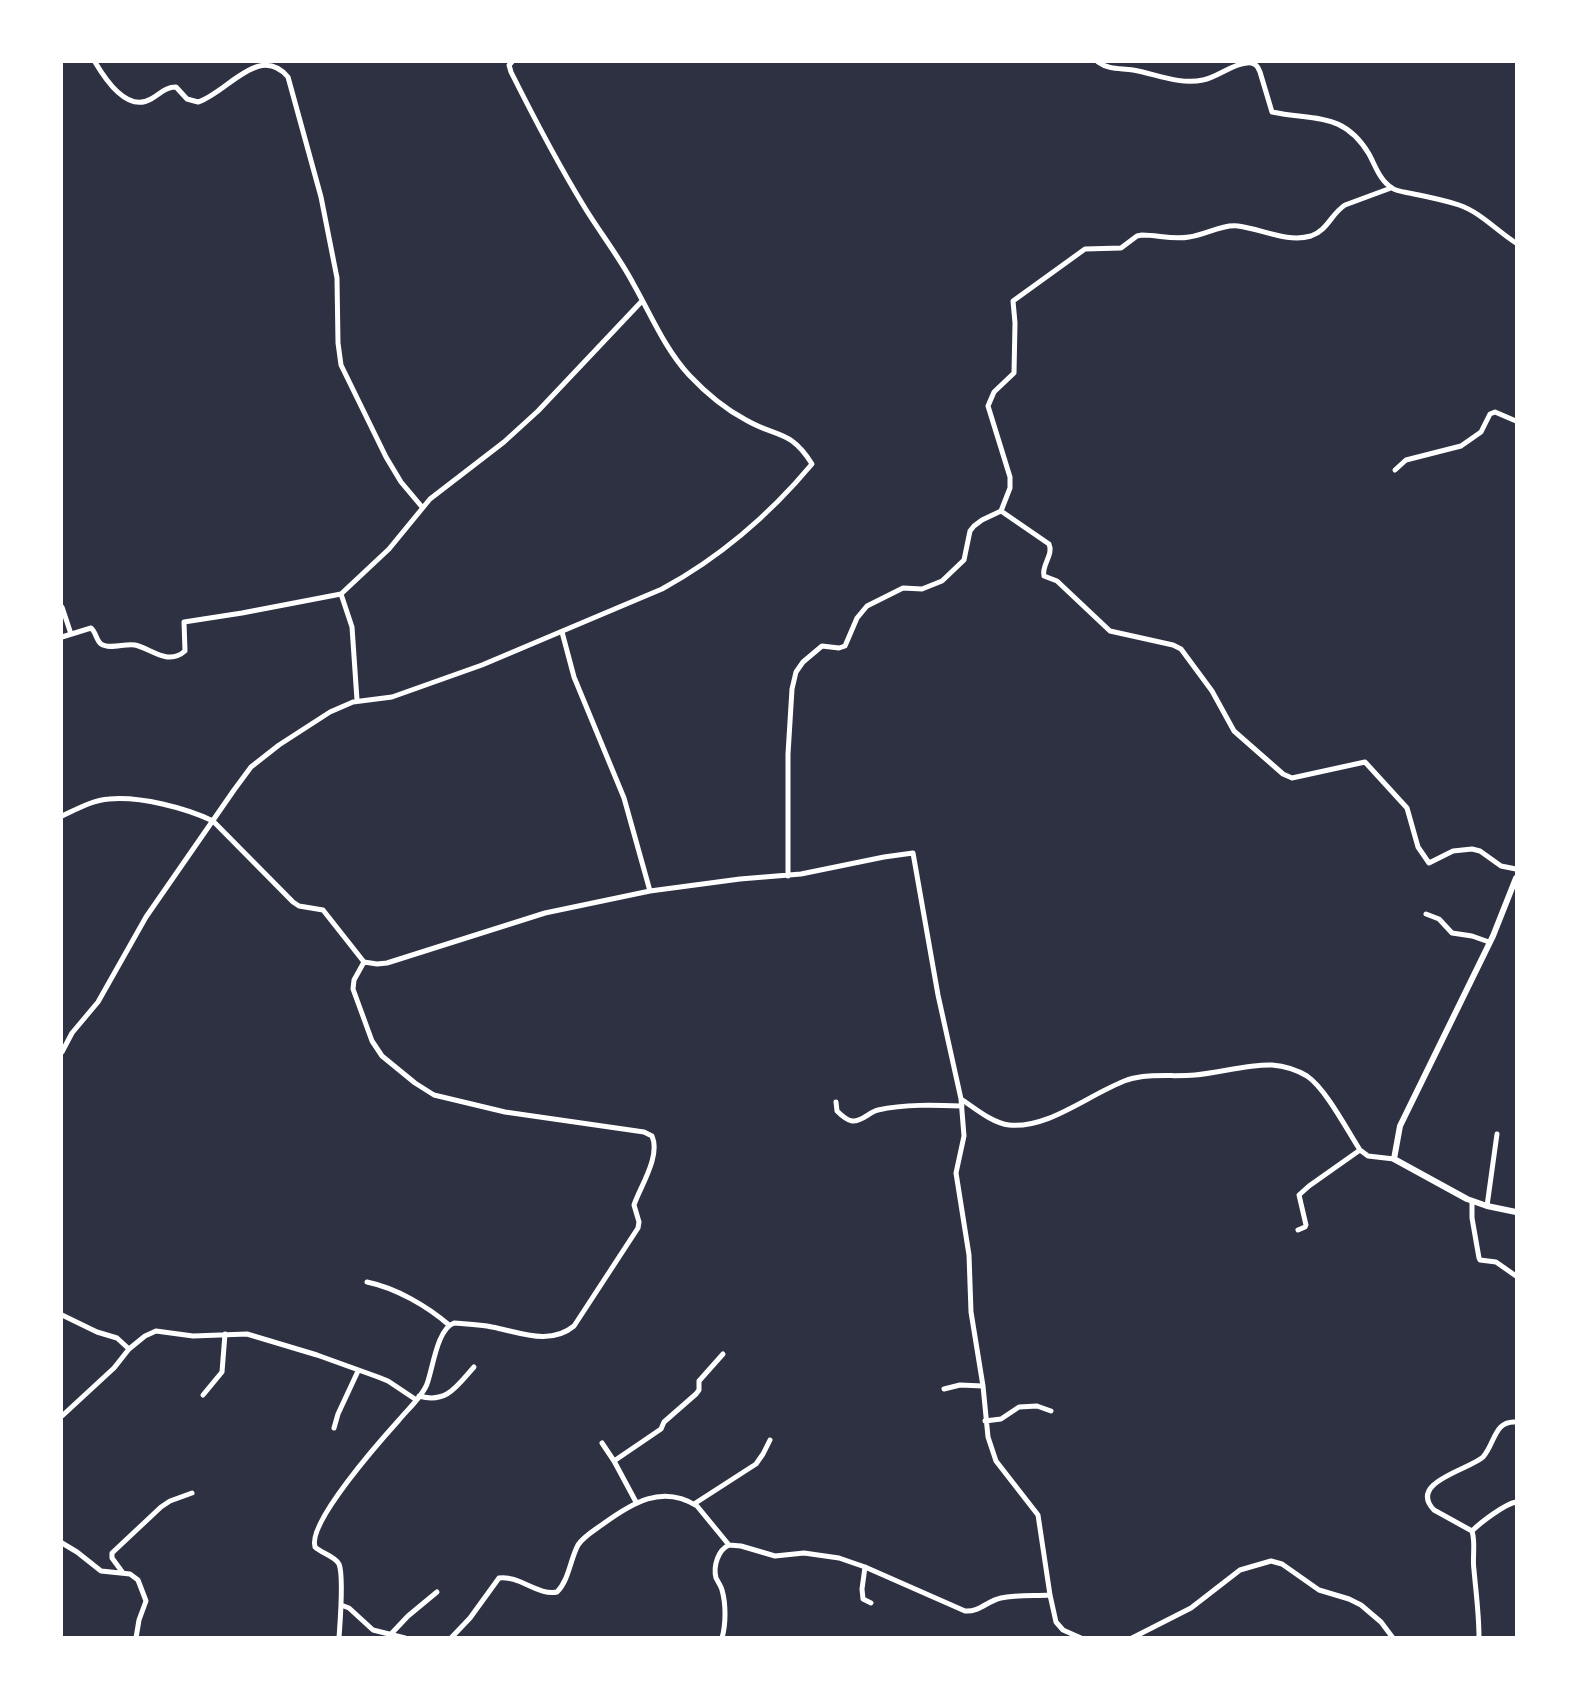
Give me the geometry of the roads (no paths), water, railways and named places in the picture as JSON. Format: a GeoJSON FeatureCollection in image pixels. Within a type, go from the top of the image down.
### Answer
{"type":"FeatureCollection","features":[{"type":"Feature","properties":{"kind":"street"},"geometry":{"type":"LineString","coordinates":[[95,62],[119,94],[137,102],[146,102],[165,89],[176,87],[187,99],[198,102],[210,97],[244,73],[267,64],[276,66],[288,77],[321,196],[335,269],[341,365],[386,457],[401,482],[422,507]]}},
{"type":"Feature","properties":{"kind":"street"},"geometry":{"type":"LineString","coordinates":[[62,1052],[72,1033],[98,1002],[147,917],[248,772],[266,755],[330,712],[357,700],[383,698],[408,692],[482,665],[662,589],[680,579],[731,542],[793,488],[812,464],[806,454],[789,437],[749,422],[725,408],[689,375],[670,350],[623,266],[584,206],[534,118],[510,72],[508,65],[512,62]]}},
{"type":"Feature","properties":{"kind":"street"},"geometry":{"type":"LineString","coordinates":[[1098,62],[1109,68],[1135,70],[1182,81],[1205,80],[1240,64],[1253,63],[1258,66],[1271,111],[1305,116],[1345,127],[1361,142],[1380,175],[1391,188]]}},
{"type":"Feature","properties":{"kind":"street"},"geometry":{"type":"LineString","coordinates":[[788,876],[788,754],[792,689],[796,672],[802,662],[822,646],[839,648],[845,646],[857,618],[871,603],[903,588],[922,589],[935,585],[948,576],[964,560],[970,531],[974,526],[1001,511],[1010,488],[1010,477],[988,406],[994,392],[1014,373],[1015,323],[1012,306],[1017,298],[1085,249],[1121,248],[1137,236],[1188,237],[1233,225],[1289,238],[1306,237],[1323,230],[1338,209],[1391,188],[1461,206],[1475,212],[1516,243]]}},
{"type":"Feature","properties":{"kind":"street"},"geometry":{"type":"LineString","coordinates":[[62,637],[91,628],[95,630],[99,642],[105,646],[133,645],[159,656],[170,657],[185,651],[184,622],[341,594],[389,549],[422,507],[437,493],[504,442],[538,411],[642,301]]}},
{"type":"Feature","properties":{"kind":"street"},"geometry":{"type":"LineString","coordinates":[[1395,470],[1406,460],[1461,446],[1481,432],[1490,414],[1495,412],[1516,421]]}},
{"type":"Feature","properties":{"kind":"street"},"geometry":{"type":"LineString","coordinates":[[1001,511],[1049,544],[1051,551],[1043,572],[1044,576],[1057,581],[1108,630],[1173,645],[1181,649],[1212,691],[1234,731],[1283,774],[1292,778],[1365,762],[1407,808],[1418,847],[1428,863],[1453,851],[1472,849],[1480,851],[1501,866],[1516,869]]}},
{"type":"Feature","properties":{"kind":"street"},"geometry":{"type":"LineString","coordinates":[[341,594],[352,627],[357,700]]}},
{"type":"Feature","properties":{"kind":"street"},"geometry":{"type":"LineString","coordinates":[[62,607],[71,634]]}},
{"type":"Feature","properties":{"kind":"street"},"geometry":{"type":"LineString","coordinates":[[561,632],[574,677],[624,798],[650,891]]}},
{"type":"Feature","properties":{"kind":"street"},"geometry":{"type":"LineString","coordinates":[[62,816],[94,802],[121,799],[179,808],[213,821],[293,902],[299,906],[323,910],[364,962],[377,964],[387,963],[545,913],[650,891],[740,879],[788,876],[913,853],[936,984],[962,1106],[963,1144],[956,1173],[969,1255],[971,1312],[983,1386],[985,1421],[996,1461],[1038,1515],[1053,1614],[1059,1626],[1081,1638]]}},
{"type":"Feature","properties":{"kind":"street"},"geometry":{"type":"LineString","coordinates":[[1394,1159],[1397,1136],[1405,1115],[1443,1041],[1516,878]]}},
{"type":"Feature","properties":{"kind":"street"},"geometry":{"type":"LineString","coordinates":[[1426,914],[1439,919],[1452,933],[1472,936],[1489,942]]}},
{"type":"Feature","properties":{"kind":"street"},"geometry":{"type":"LineString","coordinates":[[339,1638],[341,1605],[338,1563],[315,1547],[314,1539],[320,1523],[349,1478],[426,1386],[440,1343],[449,1325],[454,1323],[492,1327],[519,1335],[546,1336],[561,1334],[574,1326],[639,1224],[634,1205],[651,1163],[655,1142],[652,1136],[644,1132],[505,1112],[434,1095],[382,1056],[372,1041],[353,989],[354,980],[364,962]]}},
{"type":"Feature","properties":{"kind":"street"},"geometry":{"type":"LineString","coordinates":[[961,1099],[999,1123],[1022,1125],[1045,1121],[1078,1103],[1137,1077],[1194,1075],[1273,1065],[1298,1072],[1317,1084],[1359,1150],[1368,1156],[1394,1159],[1472,1201],[1516,1212]]}},
{"type":"Feature","properties":{"kind":"street"},"geometry":{"type":"LineString","coordinates":[[836,1102],[837,1111],[852,1121],[884,1109],[927,1105],[962,1106]]}},
{"type":"Feature","properties":{"kind":"street"},"geometry":{"type":"LineString","coordinates":[[1487,1206],[1497,1134]]}},
{"type":"Feature","properties":{"kind":"street"},"geometry":{"type":"LineString","coordinates":[[1298,1230],[1304,1228],[1305,1225],[1299,1195],[1359,1150]]}},
{"type":"Feature","properties":{"kind":"street"},"geometry":{"type":"LineString","coordinates":[[1472,1201],[1472,1218],[1480,1260],[1501,1264],[1516,1276]]}},
{"type":"Feature","properties":{"kind":"street"},"geometry":{"type":"LineString","coordinates":[[367,1282],[401,1294],[449,1325]]}},
{"type":"Feature","properties":{"kind":"street"},"geometry":{"type":"LineString","coordinates":[[62,1315],[97,1332],[117,1338],[129,1349]]}},
{"type":"Feature","properties":{"kind":"street"},"geometry":{"type":"LineString","coordinates":[[62,1416],[114,1368],[129,1349],[145,1336],[156,1331],[193,1336],[225,1334],[255,1336],[317,1355],[388,1381],[417,1397],[448,1395],[474,1367]]}},
{"type":"Feature","properties":{"kind":"street"},"geometry":{"type":"LineString","coordinates":[[203,1395],[222,1372],[225,1334]]}},
{"type":"Feature","properties":{"kind":"street"},"geometry":{"type":"LineString","coordinates":[[614,1461],[661,1429],[664,1422],[696,1394],[699,1390],[699,1381],[723,1353]]}},
{"type":"Feature","properties":{"kind":"street"},"geometry":{"type":"LineString","coordinates":[[334,1428],[358,1371]]}},
{"type":"Feature","properties":{"kind":"street"},"geometry":{"type":"LineString","coordinates":[[944,1389],[960,1385],[983,1386]]}},
{"type":"Feature","properties":{"kind":"street"},"geometry":{"type":"LineString","coordinates":[[985,1421],[1001,1419],[1019,1407],[1037,1406],[1051,1411]]}},
{"type":"Feature","properties":{"kind":"street"},"geometry":{"type":"LineString","coordinates":[[1479,1638],[1479,1609],[1473,1568],[1475,1539],[1472,1531],[1434,1510],[1428,1500],[1430,1490],[1440,1478],[1478,1461],[1484,1456],[1499,1428],[1504,1423],[1516,1422]]}},
{"type":"Feature","properties":{"kind":"street"},"geometry":{"type":"LineString","coordinates":[[694,1504],[756,1464],[770,1440]]}},
{"type":"Feature","properties":{"kind":"street"},"geometry":{"type":"LineString","coordinates":[[602,1443],[636,1502]]}},
{"type":"Feature","properties":{"kind":"street"},"geometry":{"type":"LineString","coordinates":[[123,1573],[112,1558],[112,1553],[161,1507],[192,1493]]}},
{"type":"Feature","properties":{"kind":"street"},"geometry":{"type":"LineString","coordinates":[[451,1638],[470,1618],[499,1578],[507,1578],[548,1593],[557,1592],[580,1542],[636,1502],[646,1498],[676,1497],[694,1504],[729,1545]]}},
{"type":"Feature","properties":{"kind":"street"},"geometry":{"type":"LineString","coordinates":[[1472,1531],[1485,1519],[1516,1502]]}},
{"type":"Feature","properties":{"kind":"street"},"geometry":{"type":"LineString","coordinates":[[62,1543],[101,1571],[130,1574],[138,1580],[146,1601],[139,1620],[136,1638]]}},
{"type":"Feature","properties":{"kind":"street"},"geometry":{"type":"LineString","coordinates":[[722,1638],[725,1625],[723,1593],[717,1580],[716,1568],[720,1553],[724,1547],[729,1545],[741,1546],[775,1556],[804,1553],[839,1558],[965,1611],[978,1610],[1003,1597],[1050,1595]]}},
{"type":"Feature","properties":{"kind":"street"},"geometry":{"type":"LineString","coordinates":[[1132,1638],[1191,1608],[1240,1570],[1271,1561],[1282,1564],[1319,1590],[1361,1605],[1381,1622],[1393,1638]]}},
{"type":"Feature","properties":{"kind":"street"},"geometry":{"type":"LineString","coordinates":[[865,1567],[862,1594],[863,1599],[871,1603]]}},
{"type":"Feature","properties":{"kind":"street"},"geometry":{"type":"LineString","coordinates":[[391,1634],[408,1616],[437,1592]]}},
{"type":"Feature","properties":{"kind":"street"},"geometry":{"type":"LineString","coordinates":[[341,1605],[349,1608],[374,1630],[405,1638]]}}]}
